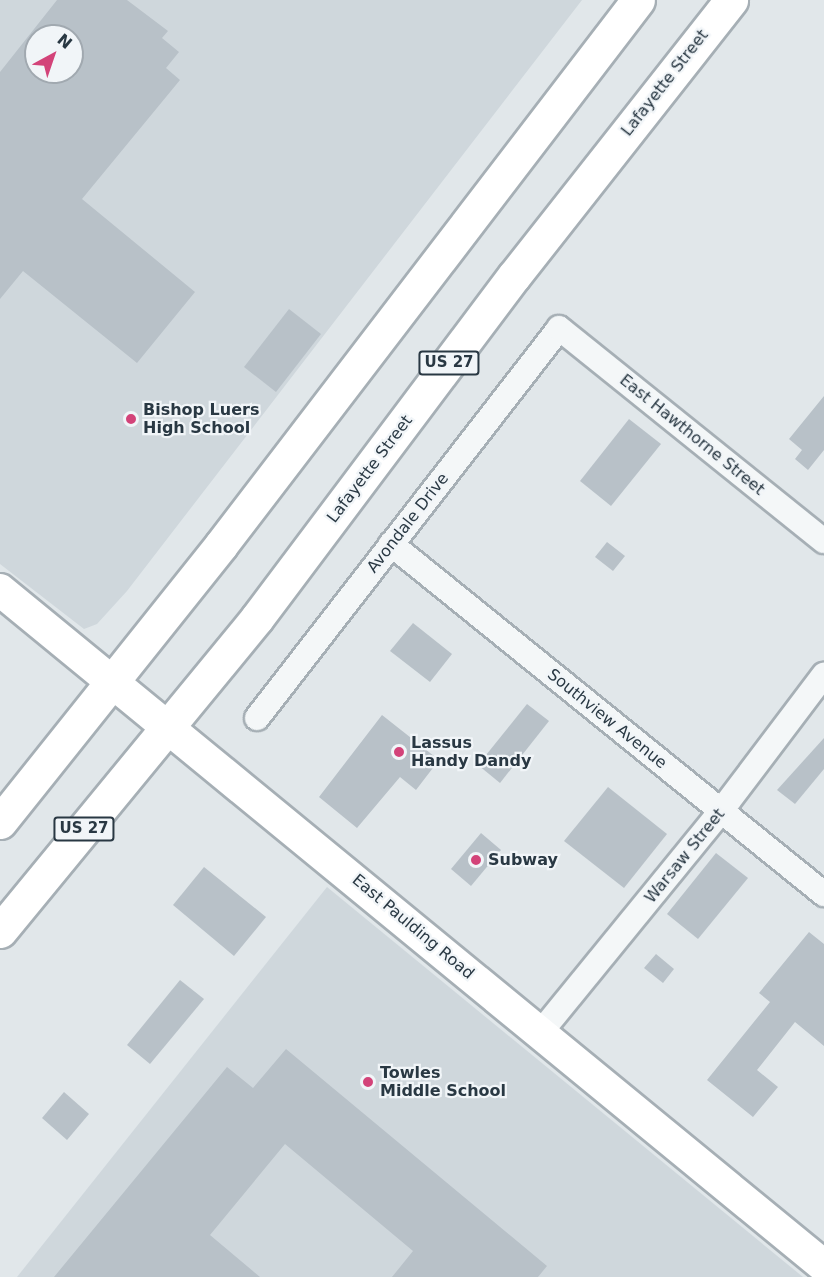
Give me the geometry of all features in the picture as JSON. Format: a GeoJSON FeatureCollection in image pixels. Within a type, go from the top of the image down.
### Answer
{"type":"FeatureCollection","features":[{"type":"Feature","properties":{"kind":"highway"},"geometry":{"type":"LineString","coordinates":[[0,822],[638,0]]}},
{"type":"Feature","properties":{"kind":"highway","name":"Lafayette Street"},"geometry":{"type":"LineString","coordinates":[[0,930],[169,728],[731,0]]}},
{"type":"Feature","properties":{"kind":"main road","name":"East Paulding Road"},"geometry":{"type":"LineString","coordinates":[[0,590],[824,1266]]}},
{"type":"Feature","properties":{"kind":"street","name":"East Hawthorne Street"},"geometry":{"type":"LineString","coordinates":[[559,328],[824,541]]}},
{"type":"Feature","properties":{"kind":"street","name":"Avondale Drive"},"geometry":{"type":"LineString","coordinates":[[257,718],[559,328]]}},
{"type":"Feature","properties":{"kind":"street","name":"Southview Avenue"},"geometry":{"type":"LineString","coordinates":[[391,544],[824,894]]}},
{"type":"Feature","properties":{"kind":"street","name":"Warsaw Street"},"geometry":{"type":"LineString","coordinates":[[540,1033],[721,812],[824,675]]}},
{"type":"Feature","properties":{"kind":"shaded area","name":"Bishop Luers High School"},"geometry":{"type":"Polygon","coordinates":[[[0,0],[582,0],[127,591],[97,624],[84,629],[0,564],[0,0]]]}},
{"type":"Feature","properties":{"kind":"shaded area","name":"Towles Middle School"},"geometry":{"type":"Polygon","coordinates":[[[327,887],[803,1277],[17,1277],[327,887]]]}},
{"type":"Feature","properties":{"kind":"building"},"geometry":{"type":"Polygon","coordinates":[[[57,0],[127,0],[168,31],[162,38],[179,52],[166,68],[180,80],[82,199],[195,292],[137,363],[23,271],[0,299],[0,72],[24,42],[24,84],[84,84],[84,24],[38,24],[57,0]]]}},
{"type":"Feature","properties":{"kind":"building"},"geometry":{"type":"Polygon","coordinates":[[[289,309],[321,334],[276,392],[244,367],[289,309]]]}},
{"type":"Feature","properties":{"kind":"building"},"geometry":{"type":"Polygon","coordinates":[[[824,396],[824,450],[808,470],[795,459],[802,450],[789,439],[824,396]]]}},
{"type":"Feature","properties":{"kind":"building"},"geometry":{"type":"Polygon","coordinates":[[[629,419],[661,444],[611,506],[580,481],[629,419]]]}},
{"type":"Feature","properties":{"kind":"building"},"geometry":{"type":"Polygon","coordinates":[[[607,542],[625,556],[613,571],[595,557],[607,542]]]}},
{"type":"Feature","properties":{"kind":"building"},"geometry":{"type":"Polygon","coordinates":[[[413,623],[452,654],[430,682],[390,651],[413,623]]]}},
{"type":"Feature","properties":{"kind":"building"},"geometry":{"type":"Polygon","coordinates":[[[527,704],[549,721],[500,783],[478,765],[527,704]]]}},
{"type":"Feature","properties":{"kind":"building"},"geometry":{"type":"Polygon","coordinates":[[[382,715],[439,760],[416,790],[400,777],[357,828],[319,797],[382,715]]]}},
{"type":"Feature","properties":{"kind":"building"},"geometry":{"type":"Polygon","coordinates":[[[824,738],[824,769],[795,804],[777,790],[824,738]]]}},
{"type":"Feature","properties":{"kind":"building"},"geometry":{"type":"Polygon","coordinates":[[[608,787],[667,834],[624,888],[564,841],[608,787]]]}},
{"type":"Feature","properties":{"kind":"building","name":"Subway"},"geometry":{"type":"Polygon","coordinates":[[[481,833],[501,850],[471,886],[451,869],[481,833]]]}},
{"type":"Feature","properties":{"kind":"building"},"geometry":{"type":"Polygon","coordinates":[[[716,853],[748,878],[698,939],[667,914],[716,853]]]}},
{"type":"Feature","properties":{"kind":"building"},"geometry":{"type":"Polygon","coordinates":[[[204,867],[266,917],[234,956],[173,905],[204,867]]]}},
{"type":"Feature","properties":{"kind":"building"},"geometry":{"type":"Polygon","coordinates":[[[809,932],[824,944],[824,1046],[795,1022],[757,1070],[778,1087],[753,1117],[707,1080],[770,1002],[759,993],[809,932]]]}},
{"type":"Feature","properties":{"kind":"building"},"geometry":{"type":"Polygon","coordinates":[[[656,954],[674,969],[663,983],[644,968],[656,954]]]}},
{"type":"Feature","properties":{"kind":"building"},"geometry":{"type":"Polygon","coordinates":[[[180,980],[204,999],[150,1064],[127,1045],[180,980]]]}},
{"type":"Feature","properties":{"kind":"building"},"geometry":{"type":"Polygon","coordinates":[[[286,1049],[547,1266],[538,1277],[392,1277],[413,1251],[285,1144],[210,1235],[260,1277],[54,1277],[227,1067],[253,1088],[286,1049]]]}},
{"type":"Feature","properties":{"kind":"building"},"geometry":{"type":"Polygon","coordinates":[[[64,1092],[89,1114],[67,1140],[42,1118],[64,1092]]]}},
{"type":"Feature","properties":{"kind":"place","name":"Bishop Luers High School"},"geometry":{"type":"Point","coordinates":[131,419]}},
{"type":"Feature","properties":{"kind":"place","name":"Lassus Handy Dandy"},"geometry":{"type":"Point","coordinates":[399,752]}},
{"type":"Feature","properties":{"kind":"place","name":"Subway"},"geometry":{"type":"Point","coordinates":[476,860]}},
{"type":"Feature","properties":{"kind":"place","name":"Towles Middle School"},"geometry":{"type":"Point","coordinates":[368,1082]}}]}
